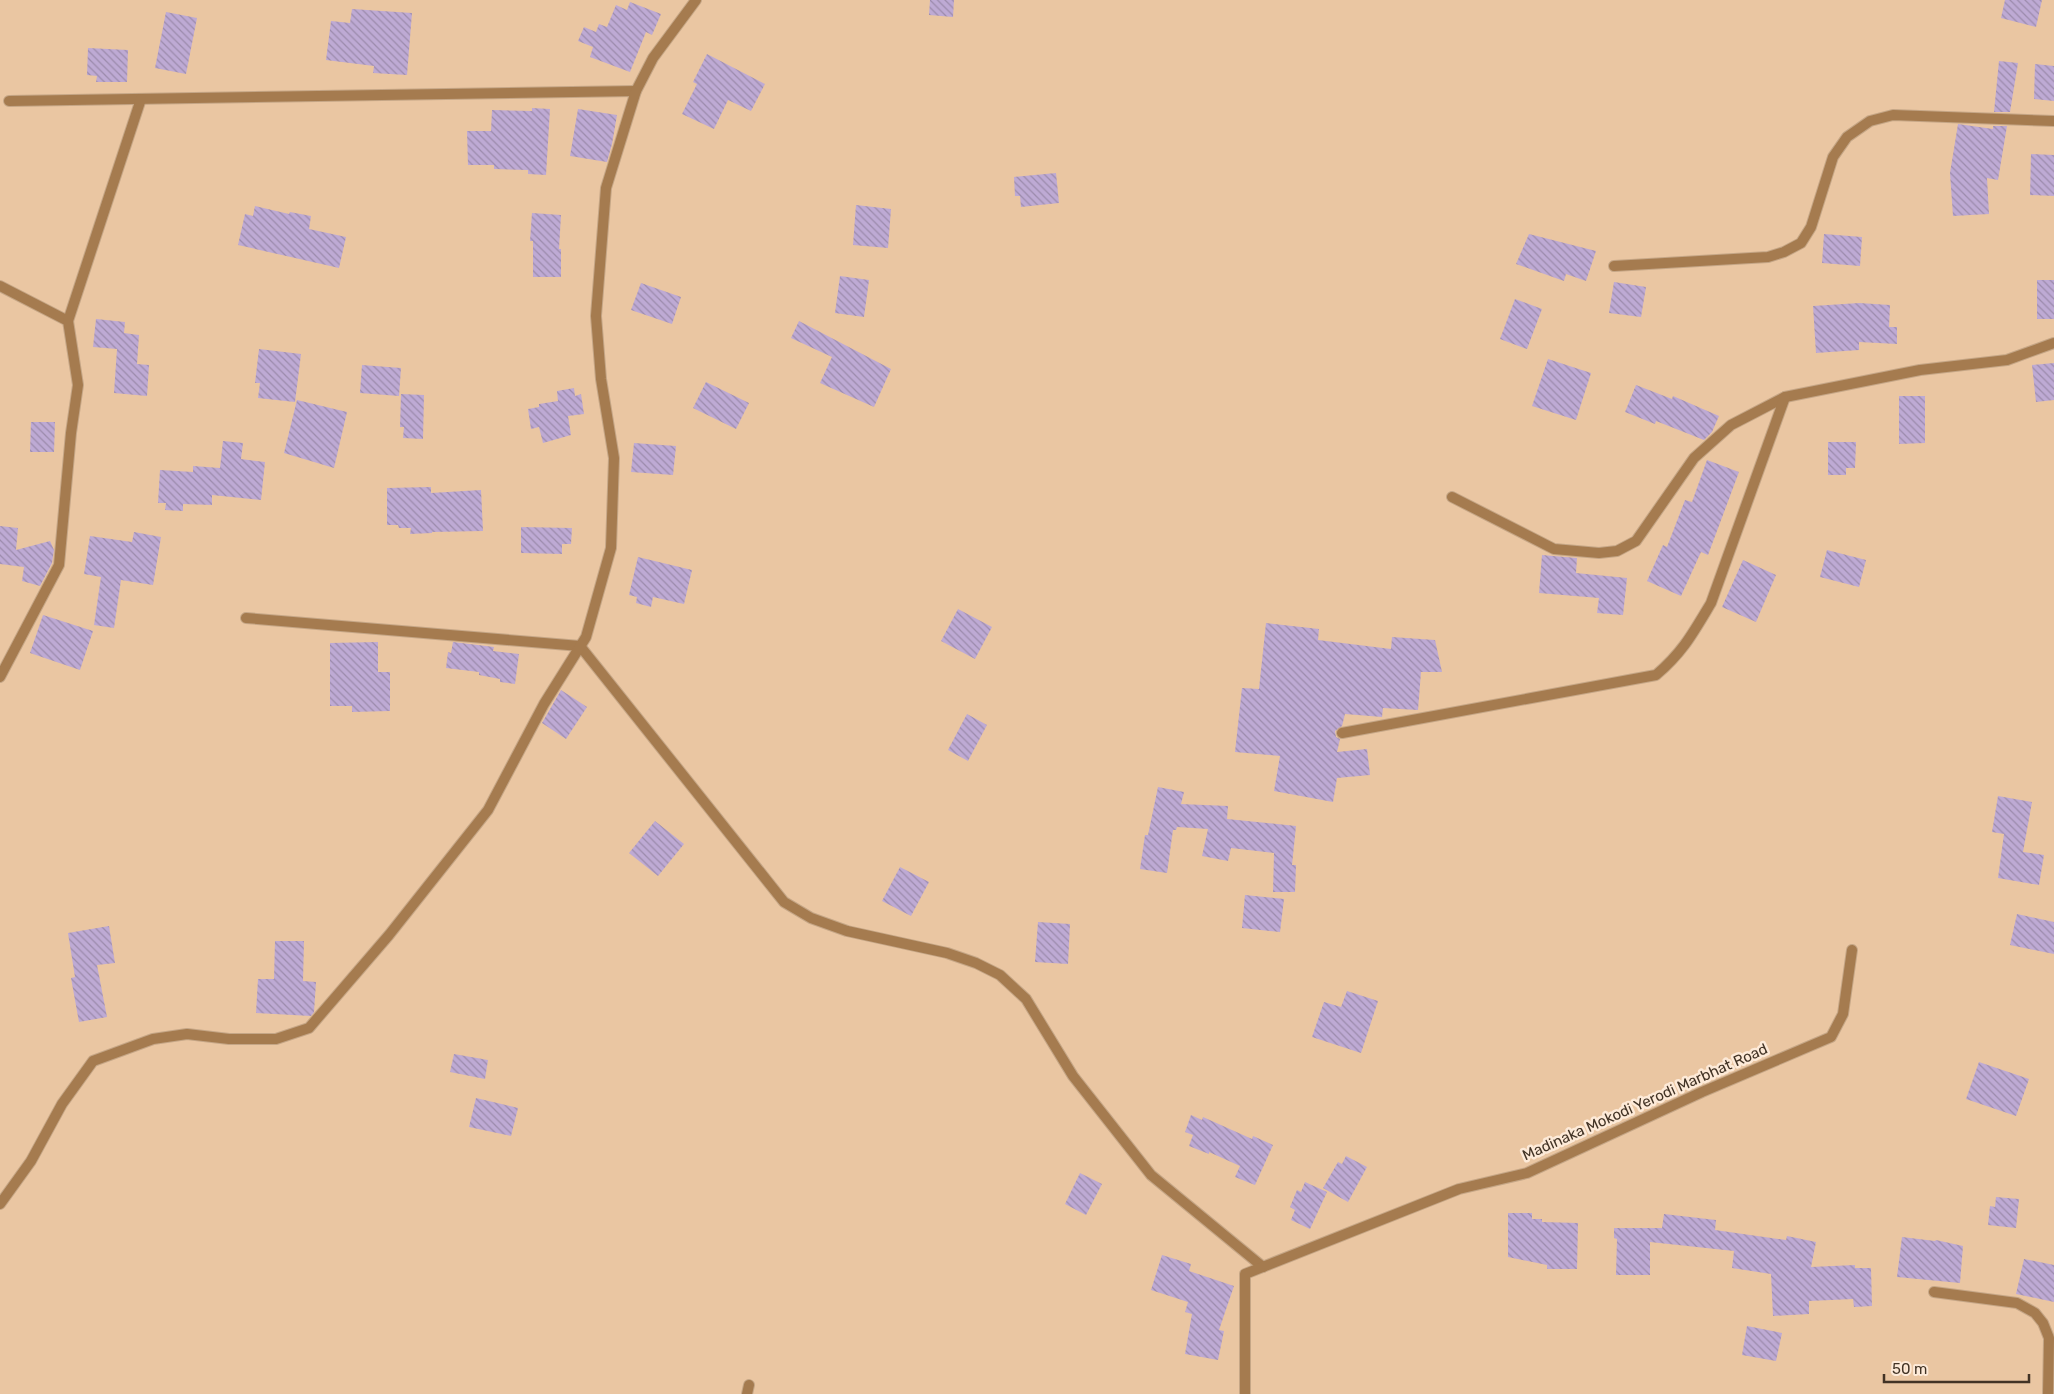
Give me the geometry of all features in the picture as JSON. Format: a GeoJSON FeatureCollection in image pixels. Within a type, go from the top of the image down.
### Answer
{"type":"FeatureCollection","features":[{"type":"Feature","properties":{"kind":"street"},"geometry":{"type":"LineString","coordinates":[[0,1204],[31,1161],[62,1104],[93,1061],[153,1038],[186,1034],[229,1040],[276,1039],[309,1028],[389,935],[488,810],[544,704],[586,637],[611,548],[614,458],[600,378],[596,316],[606,188],[636,91],[653,58],[696,0]]}},
{"type":"Feature","properties":{"kind":"street"},"geometry":{"type":"LineString","coordinates":[[9,101],[636,91]]}},
{"type":"Feature","properties":{"kind":"street"},"geometry":{"type":"LineString","coordinates":[[0,677],[59,565],[78,385],[68,321],[141,99]]}},
{"type":"Feature","properties":{"kind":"street"},"geometry":{"type":"LineString","coordinates":[[1614,266],[1768,256],[1784,252],[1801,243],[1811,226],[1833,157],[1847,137],[1870,121],[1893,115],[2054,121]]}},
{"type":"Feature","properties":{"kind":"street"},"geometry":{"type":"LineString","coordinates":[[0,286],[68,321]]}},
{"type":"Feature","properties":{"kind":"street"},"geometry":{"type":"LineString","coordinates":[[1452,497],[1554,549],[1599,553],[1617,551],[1636,541],[1694,458],[1731,425],[1785,397],[1920,370],[2007,360],[2054,343]]}},
{"type":"Feature","properties":{"kind":"street"},"geometry":{"type":"LineString","coordinates":[[1342,733],[1656,675],[1676,659],[1711,603],[1785,397]]}},
{"type":"Feature","properties":{"kind":"street"},"geometry":{"type":"LineString","coordinates":[[246,618],[580,646],[784,902],[811,918],[846,930],[947,953],[976,963],[1000,975],[1026,999],[1073,1076],[1151,1175],[1263,1267]]}},
{"type":"Feature","properties":{"kind":"street","name":"Madinaka Mokodi Yerodi Marbhat Road"},"geometry":{"type":"LineString","coordinates":[[1245,1394],[1244,1274],[1459,1189],[1527,1173],[1702,1092],[1831,1038],[1843,1014],[1852,950]]}},
{"type":"Feature","properties":{"kind":"street"},"geometry":{"type":"LineString","coordinates":[[1934,1292],[2016,1303],[2035,1313],[2043,1323],[2049,1338],[2048,1394]]}},
{"type":"Feature","properties":{"kind":"building"},"geometry":{"type":"Polygon","coordinates":[[[930,0],[954,0],[953,17],[929,15],[930,0]]]}},
{"type":"Feature","properties":{"kind":"building"},"geometry":{"type":"Polygon","coordinates":[[[2005,0],[2042,0],[2036,27],[2001,18],[2005,0]]]}},
{"type":"Feature","properties":{"kind":"building"},"geometry":{"type":"Polygon","coordinates":[[[630,2],[661,14],[652,35],[646,32],[630,72],[590,57],[593,47],[578,41],[584,27],[596,32],[599,24],[607,27],[616,5],[627,10],[630,2]]]}},
{"type":"Feature","properties":{"kind":"building"},"geometry":{"type":"Polygon","coordinates":[[[352,9],[412,13],[407,75],[373,73],[374,66],[326,60],[331,21],[350,23],[352,9]]]}},
{"type":"Feature","properties":{"kind":"building"},"geometry":{"type":"Polygon","coordinates":[[[166,12],[197,18],[186,74],[155,68],[166,12]]]}},
{"type":"Feature","properties":{"kind":"building"},"geometry":{"type":"Polygon","coordinates":[[[88,48],[128,50],[127,82],[96,82],[97,76],[87,75],[88,48]]]}},
{"type":"Feature","properties":{"kind":"building"},"geometry":{"type":"Polygon","coordinates":[[[707,54],[765,84],[751,111],[728,100],[714,129],[682,114],[697,84],[693,82],[707,54]]]}},
{"type":"Feature","properties":{"kind":"building"},"geometry":{"type":"Polygon","coordinates":[[[1999,61],[2018,63],[2010,112],[1994,112],[1999,61]]]}},
{"type":"Feature","properties":{"kind":"building"},"geometry":{"type":"Polygon","coordinates":[[[2035,64],[2054,66],[2054,101],[2034,99],[2035,64]]]}},
{"type":"Feature","properties":{"kind":"building"},"geometry":{"type":"Polygon","coordinates":[[[532,108],[550,109],[546,175],[528,174],[528,170],[494,169],[494,165],[468,165],[467,131],[491,131],[492,110],[532,111],[532,108]]]}},
{"type":"Feature","properties":{"kind":"building"},"geometry":{"type":"Polygon","coordinates":[[[578,109],[617,115],[607,162],[570,156],[578,109]]]}},
{"type":"Feature","properties":{"kind":"building"},"geometry":{"type":"Polygon","coordinates":[[[1958,124],[1993,129],[1993,126],[2007,126],[1998,180],[1987,178],[1989,214],[1953,216],[1950,173],[1958,124]]]}},
{"type":"Feature","properties":{"kind":"building"},"geometry":{"type":"Polygon","coordinates":[[[2031,154],[2054,155],[2054,196],[2030,195],[2031,154]]]}},
{"type":"Feature","properties":{"kind":"building"},"geometry":{"type":"Polygon","coordinates":[[[1056,173],[1059,203],[1021,207],[1020,196],[1015,196],[1014,177],[1056,173]]]}},
{"type":"Feature","properties":{"kind":"building"},"geometry":{"type":"Polygon","coordinates":[[[856,205],[891,209],[888,248],[853,245],[856,205]]]}},
{"type":"Feature","properties":{"kind":"building"},"geometry":{"type":"Polygon","coordinates":[[[255,206],[289,214],[290,212],[311,216],[309,229],[346,237],[339,268],[238,245],[245,214],[253,216],[255,206]]]}},
{"type":"Feature","properties":{"kind":"building"},"geometry":{"type":"Polygon","coordinates":[[[532,213],[561,215],[559,249],[561,249],[561,277],[533,277],[533,241],[530,241],[532,213]]]}},
{"type":"Feature","properties":{"kind":"building"},"geometry":{"type":"Polygon","coordinates":[[[1529,234],[1596,251],[1586,281],[1566,274],[1564,281],[1516,264],[1529,234]]]}},
{"type":"Feature","properties":{"kind":"building"},"geometry":{"type":"Polygon","coordinates":[[[1824,234],[1862,237],[1860,266],[1822,263],[1824,234]]]}},
{"type":"Feature","properties":{"kind":"building"},"geometry":{"type":"Polygon","coordinates":[[[840,276],[869,280],[864,317],[835,313],[840,276]]]}},
{"type":"Feature","properties":{"kind":"building"},"geometry":{"type":"Polygon","coordinates":[[[2037,280],[2054,280],[2054,319],[2037,319],[2037,280]]]}},
{"type":"Feature","properties":{"kind":"building"},"geometry":{"type":"Polygon","coordinates":[[[1614,282],[1646,287],[1641,317],[1609,313],[1614,282]]]}},
{"type":"Feature","properties":{"kind":"building"},"geometry":{"type":"Polygon","coordinates":[[[641,283],[681,297],[672,324],[631,310],[641,283]]]}},
{"type":"Feature","properties":{"kind":"building"},"geometry":{"type":"Polygon","coordinates":[[[1515,299],[1542,309],[1527,349],[1500,339],[1515,299]]]}},
{"type":"Feature","properties":{"kind":"building"},"geometry":{"type":"Polygon","coordinates":[[[1859,303],[1890,305],[1889,327],[1897,327],[1897,344],[1859,342],[1859,350],[1816,353],[1813,306],[1859,303]]]}},
{"type":"Feature","properties":{"kind":"building"},"geometry":{"type":"Polygon","coordinates":[[[96,319],[125,322],[124,333],[139,335],[137,364],[149,365],[147,396],[114,393],[117,349],[93,347],[96,319]]]}},
{"type":"Feature","properties":{"kind":"building"},"geometry":{"type":"Polygon","coordinates":[[[799,321],[891,369],[874,407],[820,383],[832,357],[791,338],[799,321]]]}},
{"type":"Feature","properties":{"kind":"building"},"geometry":{"type":"Polygon","coordinates":[[[259,349],[301,354],[295,402],[258,398],[260,383],[255,383],[259,349]]]}},
{"type":"Feature","properties":{"kind":"building"},"geometry":{"type":"Polygon","coordinates":[[[1548,359],[1591,373],[1576,420],[1532,406],[1548,359]]]}},
{"type":"Feature","properties":{"kind":"building"},"geometry":{"type":"Polygon","coordinates":[[[2054,363],[2054,400],[2036,402],[2032,365],[2054,363]]]}},
{"type":"Feature","properties":{"kind":"building"},"geometry":{"type":"Polygon","coordinates":[[[362,365],[401,368],[399,396],[360,393],[362,365]]]}},
{"type":"Feature","properties":{"kind":"building"},"geometry":{"type":"Polygon","coordinates":[[[706,382],[749,403],[736,429],[693,408],[706,382]]]}},
{"type":"Feature","properties":{"kind":"building"},"geometry":{"type":"Polygon","coordinates":[[[1636,385],[1672,399],[1673,396],[1719,416],[1712,432],[1704,440],[1656,421],[1655,424],[1625,412],[1636,385]]]}},
{"type":"Feature","properties":{"kind":"building"},"geometry":{"type":"Polygon","coordinates":[[[574,388],[575,396],[581,394],[584,414],[568,416],[571,435],[543,443],[539,427],[531,429],[528,409],[539,407],[539,404],[558,401],[557,391],[574,388]]]}},
{"type":"Feature","properties":{"kind":"building"},"geometry":{"type":"Polygon","coordinates":[[[401,394],[424,395],[423,439],[403,438],[404,427],[400,427],[401,394]]]}},
{"type":"Feature","properties":{"kind":"building"},"geometry":{"type":"Polygon","coordinates":[[[1899,396],[1925,396],[1925,443],[1899,444],[1899,396]]]}},
{"type":"Feature","properties":{"kind":"building"},"geometry":{"type":"Polygon","coordinates":[[[297,400],[347,412],[334,468],[284,453],[297,400]]]}},
{"type":"Feature","properties":{"kind":"building"},"geometry":{"type":"Polygon","coordinates":[[[31,422],[55,422],[54,452],[30,452],[31,422]]]}},
{"type":"Feature","properties":{"kind":"building"},"geometry":{"type":"Polygon","coordinates":[[[223,441],[243,443],[241,459],[265,462],[261,500],[212,495],[212,505],[183,504],[183,511],[165,510],[166,503],[158,503],[160,470],[193,472],[193,466],[220,468],[223,441]]]}},
{"type":"Feature","properties":{"kind":"building"},"geometry":{"type":"Polygon","coordinates":[[[1828,442],[1856,442],[1855,468],[1846,468],[1846,475],[1828,475],[1828,442]]]}},
{"type":"Feature","properties":{"kind":"building"},"geometry":{"type":"Polygon","coordinates":[[[634,443],[676,446],[673,475],[631,472],[634,443]]]}},
{"type":"Feature","properties":{"kind":"building"},"geometry":{"type":"Polygon","coordinates":[[[1707,460],[1739,472],[1708,555],[1701,552],[1681,596],[1647,581],[1663,545],[1667,547],[1685,500],[1692,502],[1707,460]]]}},
{"type":"Feature","properties":{"kind":"building"},"geometry":{"type":"Polygon","coordinates":[[[431,487],[431,493],[481,490],[483,531],[410,534],[411,528],[387,525],[387,488],[431,487]]]}},
{"type":"Feature","properties":{"kind":"building"},"geometry":{"type":"Polygon","coordinates":[[[0,526],[18,528],[16,550],[50,541],[54,550],[52,563],[40,586],[22,581],[24,567],[0,564],[0,526]]]}},
{"type":"Feature","properties":{"kind":"building"},"geometry":{"type":"Polygon","coordinates":[[[521,527],[572,528],[571,544],[562,544],[562,554],[521,553],[521,527]]]}},
{"type":"Feature","properties":{"kind":"building"},"geometry":{"type":"Polygon","coordinates":[[[134,532],[161,537],[153,585],[121,580],[114,628],[94,625],[101,577],[84,574],[90,536],[132,542],[134,532]]]}},
{"type":"Feature","properties":{"kind":"building"},"geometry":{"type":"Polygon","coordinates":[[[1827,550],[1866,560],[1859,587],[1820,577],[1827,550]]]}},
{"type":"Feature","properties":{"kind":"building"},"geometry":{"type":"Polygon","coordinates":[[[1542,555],[1577,558],[1576,573],[1627,578],[1623,615],[1597,613],[1599,598],[1539,593],[1542,555]]]}},
{"type":"Feature","properties":{"kind":"building"},"geometry":{"type":"Polygon","coordinates":[[[638,557],[692,570],[684,604],[653,597],[651,607],[636,603],[637,597],[629,595],[638,557]]]}},
{"type":"Feature","properties":{"kind":"building"},"geometry":{"type":"Polygon","coordinates":[[[1743,560],[1776,575],[1756,622],[1722,607],[1743,560]]]}},
{"type":"Feature","properties":{"kind":"building"},"geometry":{"type":"Polygon","coordinates":[[[958,609],[992,627],[975,659],[941,641],[958,609]]]}},
{"type":"Feature","properties":{"kind":"building"},"geometry":{"type":"Polygon","coordinates":[[[43,615],[93,631],[80,670],[30,653],[43,615]]]}},
{"type":"Feature","properties":{"kind":"building"},"geometry":{"type":"Polygon","coordinates":[[[1266,623],[1319,629],[1318,640],[1391,649],[1392,637],[1435,640],[1442,672],[1421,672],[1418,710],[1383,708],[1382,717],[1345,714],[1342,726],[1335,731],[1336,737],[1340,739],[1337,752],[1367,749],[1370,775],[1337,778],[1333,802],[1274,791],[1280,756],[1235,752],[1242,688],[1259,689],[1266,623]]]}},
{"type":"Feature","properties":{"kind":"building"},"geometry":{"type":"Polygon","coordinates":[[[378,642],[378,672],[390,672],[390,711],[352,712],[352,706],[330,706],[330,643],[378,642]]]}},
{"type":"Feature","properties":{"kind":"building"},"geometry":{"type":"Polygon","coordinates":[[[453,642],[494,647],[493,651],[519,654],[515,684],[500,682],[500,679],[479,675],[479,672],[446,668],[448,652],[451,653],[453,642]]]}},
{"type":"Feature","properties":{"kind":"building"},"geometry":{"type":"Polygon","coordinates":[[[561,690],[587,707],[566,739],[542,723],[561,690]]]}},
{"type":"Feature","properties":{"kind":"building"},"geometry":{"type":"Polygon","coordinates":[[[967,714],[987,725],[968,761],[948,750],[967,714]]]}},
{"type":"Feature","properties":{"kind":"building"},"geometry":{"type":"Polygon","coordinates":[[[1158,787],[1184,792],[1181,804],[1228,806],[1227,819],[1296,826],[1292,865],[1296,865],[1295,892],[1273,892],[1274,853],[1231,848],[1228,861],[1202,856],[1208,829],[1177,827],[1176,830],[1173,830],[1167,873],[1140,869],[1145,835],[1148,835],[1158,787]]]}},
{"type":"Feature","properties":{"kind":"building"},"geometry":{"type":"Polygon","coordinates":[[[1998,796],[2032,802],[2023,852],[2044,855],[2039,885],[1998,878],[2004,834],[1992,832],[1998,796]]]}},
{"type":"Feature","properties":{"kind":"building"},"geometry":{"type":"Polygon","coordinates":[[[655,821],[684,844],[658,876],[629,853],[655,821]]]}},
{"type":"Feature","properties":{"kind":"building"},"geometry":{"type":"Polygon","coordinates":[[[900,867],[929,882],[911,916],[882,901],[900,867]]]}},
{"type":"Feature","properties":{"kind":"building"},"geometry":{"type":"Polygon","coordinates":[[[1245,895],[1284,899],[1280,932],[1242,928],[1245,895]]]}},
{"type":"Feature","properties":{"kind":"building"},"geometry":{"type":"Polygon","coordinates":[[[2017,914],[2054,922],[2054,954],[2010,945],[2017,914]]]}},
{"type":"Feature","properties":{"kind":"building"},"geometry":{"type":"Polygon","coordinates":[[[1038,922],[1070,924],[1068,964],[1035,962],[1038,922]]]}},
{"type":"Feature","properties":{"kind":"building"},"geometry":{"type":"Polygon","coordinates":[[[109,926],[115,963],[97,965],[107,1017],[79,1022],[71,978],[75,977],[68,933],[109,926]]]}},
{"type":"Feature","properties":{"kind":"building"},"geometry":{"type":"Polygon","coordinates":[[[275,941],[304,941],[303,981],[316,982],[314,1012],[311,1016],[256,1013],[258,979],[274,979],[275,941]]]}},
{"type":"Feature","properties":{"kind":"building"},"geometry":{"type":"Polygon","coordinates":[[[1347,991],[1378,1001],[1361,1053],[1312,1037],[1324,1002],[1341,1007],[1347,991]]]}},
{"type":"Feature","properties":{"kind":"building"},"geometry":{"type":"Polygon","coordinates":[[[454,1054],[488,1060],[485,1079],[450,1072],[454,1054]]]}},
{"type":"Feature","properties":{"kind":"building"},"geometry":{"type":"Polygon","coordinates":[[[1979,1062],[2029,1079],[2016,1116],[1966,1099],[1979,1062]]]}},
{"type":"Feature","properties":{"kind":"building"},"geometry":{"type":"Polygon","coordinates":[[[476,1098],[518,1108],[511,1136],[469,1127],[476,1098]]]}},
{"type":"Feature","properties":{"kind":"building"},"geometry":{"type":"Polygon","coordinates":[[[1191,1115],[1202,1120],[1203,1117],[1252,1139],[1253,1136],[1273,1145],[1255,1185],[1235,1177],[1240,1166],[1209,1152],[1209,1154],[1189,1146],[1193,1135],[1185,1132],[1191,1115]]]}},
{"type":"Feature","properties":{"kind":"building"},"geometry":{"type":"Polygon","coordinates":[[[1346,1156],[1367,1167],[1348,1202],[1323,1188],[1338,1162],[1342,1164],[1346,1156]]]}},
{"type":"Feature","properties":{"kind":"building"},"geometry":{"type":"Polygon","coordinates":[[[1080,1173],[1102,1184],[1086,1215],[1065,1204],[1080,1173]]]}},
{"type":"Feature","properties":{"kind":"building"},"geometry":{"type":"Polygon","coordinates":[[[1305,1182],[1327,1192],[1310,1229],[1291,1220],[1295,1210],[1290,1207],[1297,1190],[1301,1192],[1305,1182]]]}},
{"type":"Feature","properties":{"kind":"building"},"geometry":{"type":"Polygon","coordinates":[[[1996,1197],[2019,1199],[2016,1228],[1988,1225],[1990,1206],[1995,1207],[1996,1197]]]}},
{"type":"Feature","properties":{"kind":"building"},"geometry":{"type":"Polygon","coordinates":[[[1508,1213],[1532,1213],[1532,1219],[1542,1219],[1542,1222],[1578,1223],[1577,1269],[1547,1269],[1547,1265],[1508,1257],[1508,1213]]]}},
{"type":"Feature","properties":{"kind":"building"},"geometry":{"type":"Polygon","coordinates":[[[1664,1214],[1716,1220],[1715,1230],[1786,1240],[1787,1236],[1816,1242],[1811,1267],[1855,1265],[1855,1268],[1871,1268],[1872,1306],[1854,1307],[1853,1299],[1809,1301],[1809,1314],[1773,1316],[1771,1274],[1732,1268],[1734,1251],[1650,1242],[1650,1275],[1616,1275],[1617,1239],[1614,1238],[1614,1228],[1662,1228],[1664,1214]]]}},
{"type":"Feature","properties":{"kind":"building"},"geometry":{"type":"Polygon","coordinates":[[[1902,1237],[1936,1240],[1963,1246],[1960,1283],[1897,1277],[1902,1237]]]}},
{"type":"Feature","properties":{"kind":"building"},"geometry":{"type":"Polygon","coordinates":[[[1162,1255],[1191,1264],[1189,1271],[1234,1286],[1219,1330],[1224,1331],[1218,1360],[1185,1354],[1192,1314],[1185,1312],[1188,1302],[1151,1290],[1162,1255]]]}},
{"type":"Feature","properties":{"kind":"building"},"geometry":{"type":"Polygon","coordinates":[[[2024,1259],[2054,1265],[2054,1302],[2016,1294],[2024,1259]]]}},
{"type":"Feature","properties":{"kind":"building"},"geometry":{"type":"Polygon","coordinates":[[[1747,1326],[1782,1333],[1776,1361],[1742,1355],[1747,1326]]]}}]}
